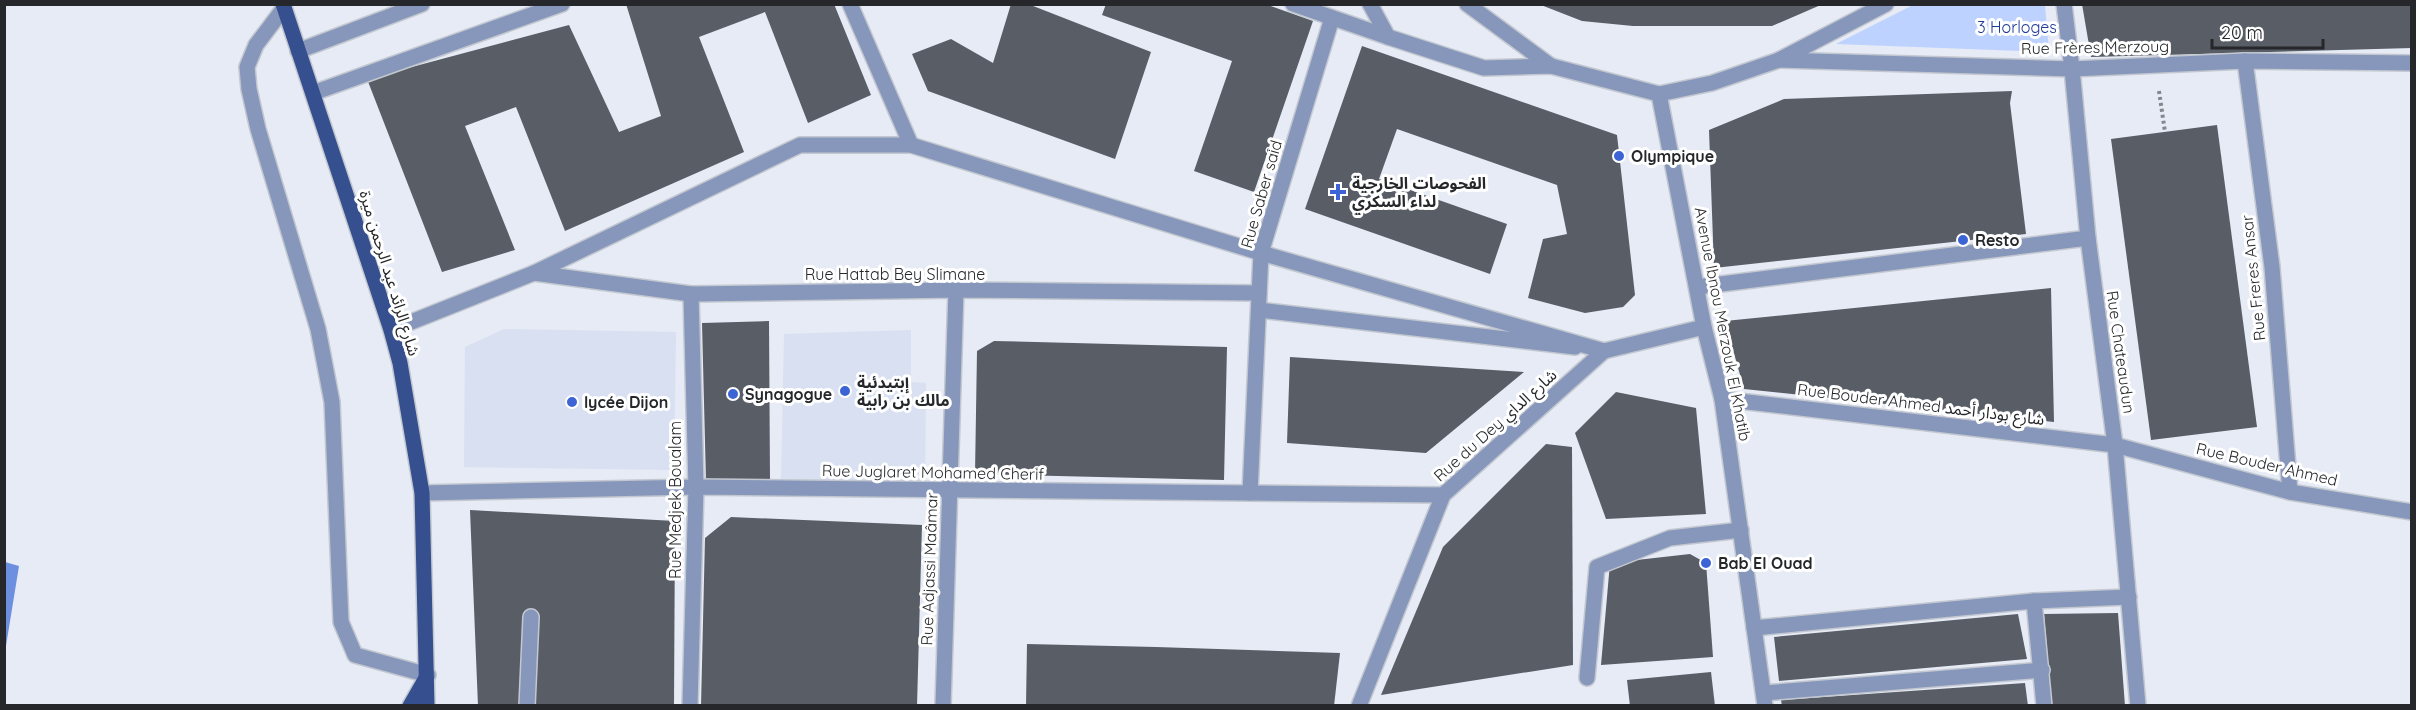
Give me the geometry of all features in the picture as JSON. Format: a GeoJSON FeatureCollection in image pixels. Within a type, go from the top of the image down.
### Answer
{"type":"FeatureCollection","features":[{"type":"Feature","properties":{"kind":"main road","name":"شارع الرائد عبد الرحمن ميرة"},"geometry":{"type":"LineString","coordinates":[[283,6],[400,363],[422,493],[427,705]]}},
{"type":"Feature","properties":{"kind":"main road"},"geometry":{"type":"LineString","coordinates":[[410,705],[428,675]]}},
{"type":"Feature","properties":{"kind":"street"},"geometry":{"type":"LineString","coordinates":[[298,51],[422,4]]}},
{"type":"Feature","properties":{"kind":"street"},"geometry":{"type":"LineString","coordinates":[[313,93],[562,4]]}},
{"type":"Feature","properties":{"kind":"street"},"geometry":{"type":"LineString","coordinates":[[850,4],[911,145]]}},
{"type":"Feature","properties":{"kind":"street"},"geometry":{"type":"LineString","coordinates":[[1293,4],[1484,68],[1551,66],[1659,94],[1712,83],[1779,60],[1886,4]]}},
{"type":"Feature","properties":{"kind":"street"},"geometry":{"type":"LineString","coordinates":[[1370,4],[1388,37]]}},
{"type":"Feature","properties":{"kind":"street"},"geometry":{"type":"LineString","coordinates":[[1467,4],[1551,66]]}},
{"type":"Feature","properties":{"kind":"street","name":"Rue Chateaudun"},"geometry":{"type":"LineString","coordinates":[[2064,4],[2088,238],[2115,445],[2138,705]]}},
{"type":"Feature","properties":{"kind":"street"},"geometry":{"type":"LineString","coordinates":[[283,6],[256,45],[247,67],[248,78],[258,129],[318,329],[332,402],[341,622],[356,655],[428,675]]}},
{"type":"Feature","properties":{"kind":"street","name":"Rue Saber said"},"geometry":{"type":"LineString","coordinates":[[1250,493],[1261,253],[1332,18]]}},
{"type":"Feature","properties":{"kind":"street","name":"Rue Frères Merzoug"},"geometry":{"type":"LineString","coordinates":[[1779,60],[2072,69],[2245,61],[2412,63]]}},
{"type":"Feature","properties":{"kind":"street","name":"Rue Freres Ansar"},"geometry":{"type":"LineString","coordinates":[[2245,61],[2272,267],[2290,492]]}},
{"type":"Feature","properties":{"kind":"street","name":"Avenue Ibnou Merzouk El Khatib"},"geometry":{"type":"LineString","coordinates":[[1659,94],[1704,327],[1722,399],[1765,699]]}},
{"type":"Feature","properties":{"kind":"street"},"geometry":{"type":"LineString","coordinates":[[391,330],[534,273],[800,145],[911,145],[1261,253],[1604,351]]}},
{"type":"Feature","properties":{"kind":"street"},"geometry":{"type":"LineString","coordinates":[[1697,287],[2088,238]]}},
{"type":"Feature","properties":{"kind":"street","name":"Rue Hattab Bey Slimane"},"geometry":{"type":"LineString","coordinates":[[534,273],[691,294],[956,290],[1259,293]]}},
{"type":"Feature","properties":{"kind":"street","name":"Rue Adjassi Maâmar"},"geometry":{"type":"LineString","coordinates":[[943,705],[956,290]]}},
{"type":"Feature","properties":{"kind":"street","name":"Rue Medjek Boualam"},"geometry":{"type":"LineString","coordinates":[[690,705],[696,487],[691,294]]}},
{"type":"Feature","properties":{"kind":"street"},"geometry":{"type":"LineString","coordinates":[[1259,310],[1604,351],[1704,327]]}},
{"type":"Feature","properties":{"kind":"street","name":"Rue du Dey شارع الداي"},"geometry":{"type":"LineString","coordinates":[[1359,705],[1443,495],[1604,351]]}},
{"type":"Feature","properties":{"kind":"street","name":"Rue Bouder Ahmed شارع بودار أحمد"},"geometry":{"type":"LineString","coordinates":[[1722,399],[2115,445]]}},
{"type":"Feature","properties":{"kind":"street","name":"Rue Bouder Ahmed"},"geometry":{"type":"LineString","coordinates":[[2115,445],[2290,492],[2412,512]]}},
{"type":"Feature","properties":{"kind":"street","name":"Rue Juglaret Mohamed Cherif"},"geometry":{"type":"LineString","coordinates":[[422,493],[696,487],[1443,495]]}},
{"type":"Feature","properties":{"kind":"street"},"geometry":{"type":"LineString","coordinates":[[1587,678],[1597,567],[1670,538],[1741,530]]}},
{"type":"Feature","properties":{"kind":"street"},"geometry":{"type":"LineString","coordinates":[[1754,628],[2034,601],[2129,597]]}},
{"type":"Feature","properties":{"kind":"street"},"geometry":{"type":"LineString","coordinates":[[2034,601],[2044,705]]}},
{"type":"Feature","properties":{"kind":"street"},"geometry":{"type":"LineString","coordinates":[[527,705],[531,617]]}},
{"type":"Feature","properties":{"kind":"street"},"geometry":{"type":"LineString","coordinates":[[1765,699],[2042,670]]}},
{"type":"Feature","properties":{"kind":"path"},"geometry":{"type":"LineString","coordinates":[[2156,65],[2165,132]]}},
{"type":"Feature","properties":{"kind":"shaded area"},"geometry":{"type":"Polygon","coordinates":[[[504,329],[676,332],[674,470],[464,467],[465,347],[504,329]]]}},
{"type":"Feature","properties":{"kind":"shaded area"},"geometry":{"type":"Polygon","coordinates":[[[911,330],[911,382],[926,383],[925,484],[781,480],[784,334],[911,330]]]}},
{"type":"Feature","properties":{"kind":"green space","name":"3 Horloges"},"geometry":{"type":"Polygon","coordinates":[[[1913,5],[2045,5],[2049,52],[1836,44],[1913,5]]]}},
{"type":"Feature","properties":{"kind":"water"},"geometry":{"type":"Polygon","coordinates":[[[4,562],[19,566],[5,652],[4,562]]]}},
{"type":"Feature","properties":{"kind":"building"},"geometry":{"type":"Polygon","coordinates":[[[626,4],[834,4],[871,95],[808,123],[765,12],[699,37],[744,152],[565,231],[516,107],[465,126],[515,250],[442,272],[367,79],[569,25],[619,132],[661,116],[626,4]]]}},
{"type":"Feature","properties":{"kind":"building"},"geometry":{"type":"Polygon","coordinates":[[[1011,4],[1028,4],[1151,52],[1115,159],[928,91],[912,54],[951,39],[993,63],[1011,4]]]}},
{"type":"Feature","properties":{"kind":"building"},"geometry":{"type":"Polygon","coordinates":[[[1106,4],[1265,4],[1313,21],[1254,192],[1194,171],[1232,61],[1102,15],[1106,4]]]}},
{"type":"Feature","properties":{"kind":"building"},"geometry":{"type":"Polygon","coordinates":[[[1823,4],[1772,26],[1633,26],[1582,21],[1541,5],[1823,4]]]}},
{"type":"Feature","properties":{"kind":"building"},"geometry":{"type":"Polygon","coordinates":[[[2082,4],[2412,4],[2412,48],[2091,57],[2082,4]]]}},
{"type":"Feature","properties":{"kind":"building"},"geometry":{"type":"Polygon","coordinates":[[[1362,46],[1617,135],[1635,295],[1623,307],[1585,313],[1528,298],[1543,239],[1567,234],[1557,185],[1397,129],[1379,179],[1507,224],[1490,274],[1305,209],[1362,46]]]}},
{"type":"Feature","properties":{"kind":"building"},"geometry":{"type":"Polygon","coordinates":[[[2012,91],[2010,103],[2026,234],[1714,268],[1709,130],[1784,99],[2012,91]]]}},
{"type":"Feature","properties":{"kind":"building"},"geometry":{"type":"Polygon","coordinates":[[[2217,125],[2257,427],[2151,440],[2111,139],[2217,125]]]}},
{"type":"Feature","properties":{"kind":"building"},"geometry":{"type":"Polygon","coordinates":[[[2051,288],[2054,422],[1744,389],[1725,321],[2051,288]]]}},
{"type":"Feature","properties":{"kind":"building"},"geometry":{"type":"Polygon","coordinates":[[[769,321],[770,482],[706,481],[702,323],[769,321]]]}},
{"type":"Feature","properties":{"kind":"building"},"geometry":{"type":"Polygon","coordinates":[[[994,341],[1227,347],[1224,480],[975,474],[977,351],[994,341]]]}},
{"type":"Feature","properties":{"kind":"building"},"geometry":{"type":"Polygon","coordinates":[[[1290,357],[1524,372],[1426,453],[1287,443],[1290,357]]]}},
{"type":"Feature","properties":{"kind":"building"},"geometry":{"type":"Polygon","coordinates":[[[1616,392],[1696,408],[1706,514],[1606,519],[1575,433],[1616,392]]]}},
{"type":"Feature","properties":{"kind":"building"},"geometry":{"type":"Polygon","coordinates":[[[1546,444],[1572,447],[1573,665],[1381,695],[1443,547],[1546,444]]]}},
{"type":"Feature","properties":{"kind":"building"},"geometry":{"type":"Polygon","coordinates":[[[470,510],[675,521],[674,706],[478,706],[470,510]]]}},
{"type":"Feature","properties":{"kind":"building"},"geometry":{"type":"Polygon","coordinates":[[[731,517],[922,525],[917,706],[701,706],[705,538],[731,517]]]}},
{"type":"Feature","properties":{"kind":"building"},"geometry":{"type":"Polygon","coordinates":[[[1690,554],[1706,563],[1713,657],[1601,665],[1610,563],[1690,554]]]}},
{"type":"Feature","properties":{"kind":"building"},"geometry":{"type":"Polygon","coordinates":[[[2118,613],[2125,706],[2052,706],[2044,614],[2118,613]]]}},
{"type":"Feature","properties":{"kind":"building"},"geometry":{"type":"Polygon","coordinates":[[[2018,614],[2027,659],[1779,681],[1774,637],[2018,614]]]}},
{"type":"Feature","properties":{"kind":"building"},"geometry":{"type":"Polygon","coordinates":[[[1027,644],[1340,653],[1334,706],[1026,706],[1027,644]]]}},
{"type":"Feature","properties":{"kind":"building"},"geometry":{"type":"Polygon","coordinates":[[[1711,672],[1715,706],[1630,706],[1627,680],[1711,672]]]}},
{"type":"Feature","properties":{"kind":"building"},"geometry":{"type":"Polygon","coordinates":[[[2025,683],[2028,706],[1782,706],[1781,700],[2025,683]]]}},
{"type":"Feature","properties":{"kind":"place","name":"Olympique"},"geometry":{"type":"Point","coordinates":[1619,156]}},
{"type":"Feature","properties":{"kind":"place","name":"الفحوصات الخارجية لداء السكري"},"geometry":{"type":"Point","coordinates":[1338,192]}},
{"type":"Feature","properties":{"kind":"place","name":"Resto"},"geometry":{"type":"Point","coordinates":[1963,240]}},
{"type":"Feature","properties":{"kind":"place","name":"إبتيدئية مالك بن رابية"},"geometry":{"type":"Point","coordinates":[845,391]}},
{"type":"Feature","properties":{"kind":"place","name":"Synagogue"},"geometry":{"type":"Point","coordinates":[733,394]}},
{"type":"Feature","properties":{"kind":"place","name":"lycée Dijon"},"geometry":{"type":"Point","coordinates":[572,402]}},
{"type":"Feature","properties":{"kind":"place","name":"Bab El Ouad"},"geometry":{"type":"Point","coordinates":[1706,563]}}]}
